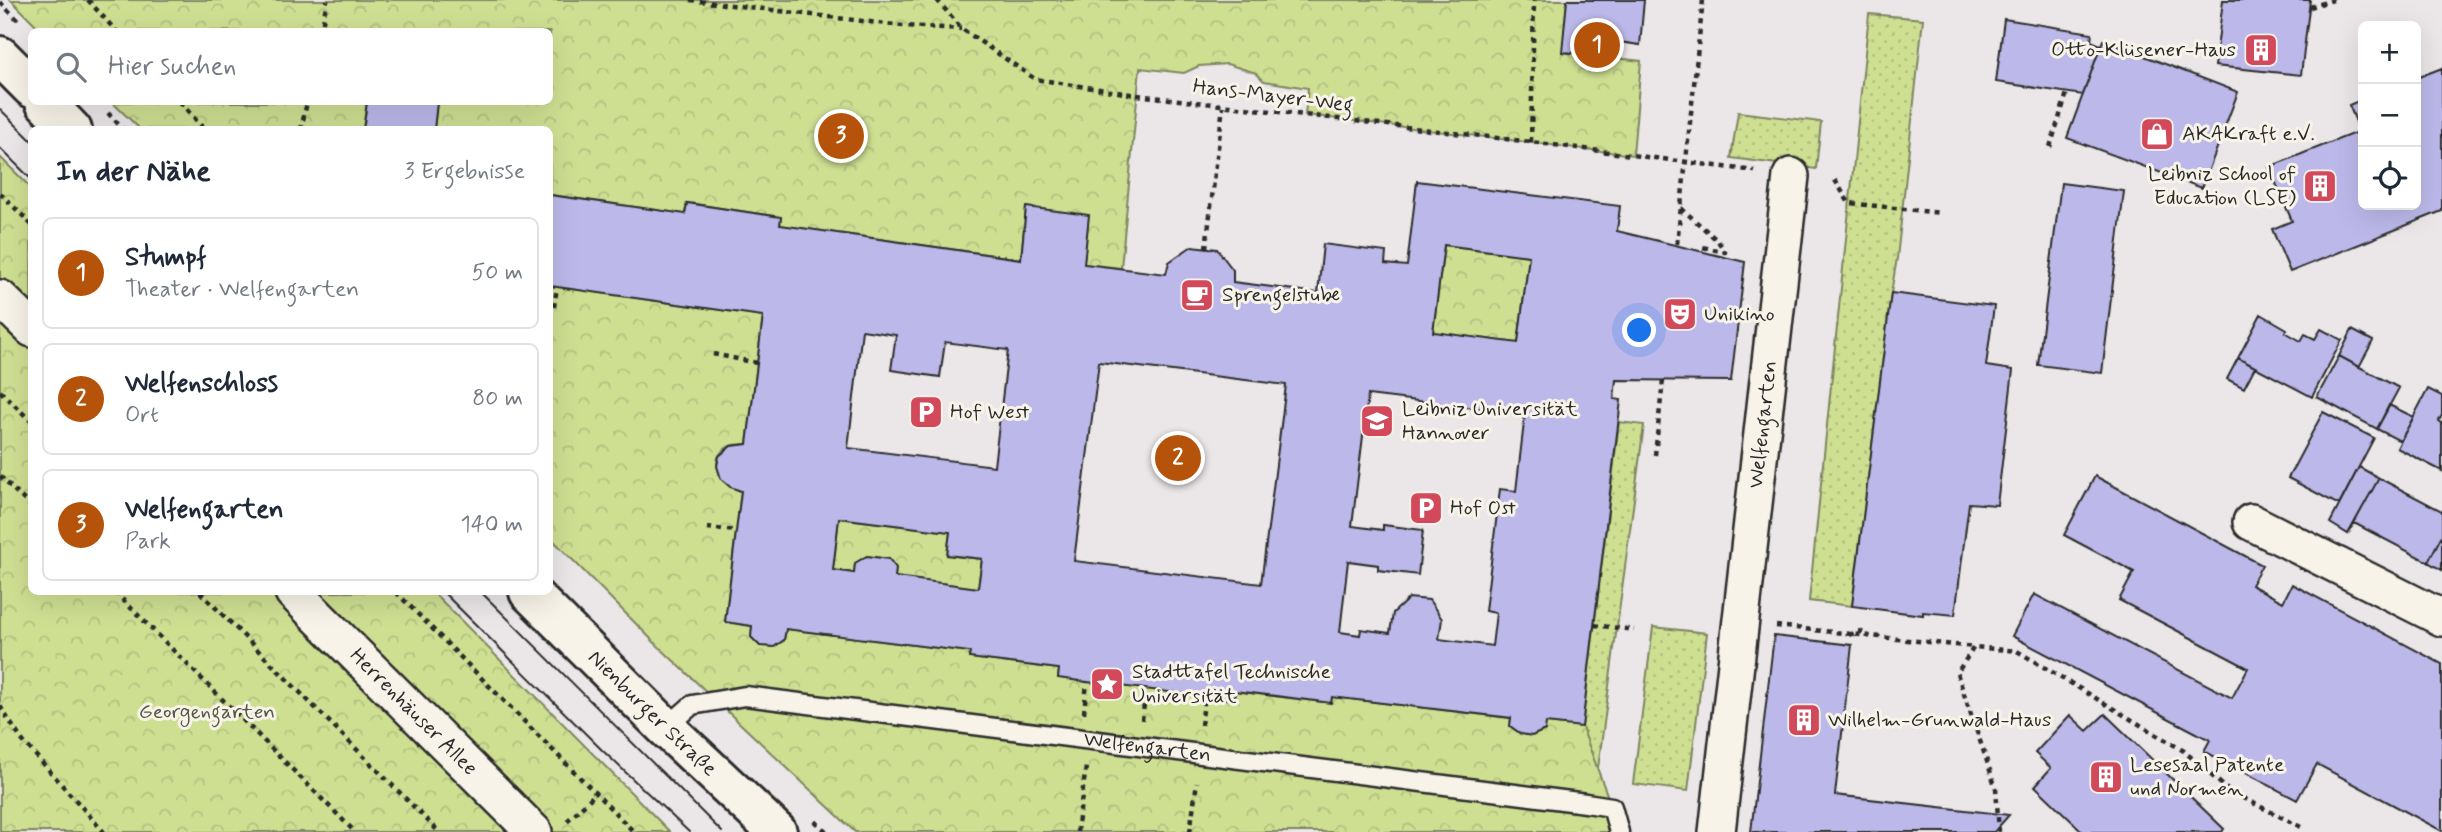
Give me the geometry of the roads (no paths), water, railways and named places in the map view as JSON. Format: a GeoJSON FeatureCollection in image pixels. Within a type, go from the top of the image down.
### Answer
{"type":"FeatureCollection","features":[{"type":"Feature","properties":{"kind":"street"},"geometry":{"type":"LineString","coordinates":[[0,56],[28,84]]}},
{"type":"Feature","properties":{"kind":"street"},"geometry":{"type":"LineString","coordinates":[[48,105],[68,126]]}},
{"type":"Feature","properties":{"kind":"street","name":"Welfengarten"},"geometry":{"type":"LineString","coordinates":[[1717,832],[1791,176]]}},
{"type":"Feature","properties":{"kind":"street"},"geometry":{"type":"LineString","coordinates":[[0,298],[28,325]]}},
{"type":"Feature","properties":{"kind":"street"},"geometry":{"type":"LineString","coordinates":[[2251,522],[2442,618]]}},
{"type":"Feature","properties":{"kind":"street","name":"Herrenhäuser Allee"},"geometry":{"type":"LineString","coordinates":[[296,595],[534,832]]}},
{"type":"Feature","properties":{"kind":"street","name":"Nienburger Straße"},"geometry":{"type":"LineString","coordinates":[[532,595],[666,728],[777,832]]}},
{"type":"Feature","properties":{"kind":"lane","name":"Welfengarten"},"geometry":{"type":"LineString","coordinates":[[666,728],[692,705],[745,696],[1090,738],[1612,807],[1619,832]]}},
{"type":"Feature","properties":{"kind":"tram line"},"geometry":{"type":"LineString","coordinates":[[0,109],[28,137]]}},
{"type":"Feature","properties":{"kind":"tram line"},"geometry":{"type":"LineString","coordinates":[[0,148],[28,176]]}},
{"type":"Feature","properties":{"kind":"tram line"},"geometry":{"type":"LineString","coordinates":[[446,595],[689,832]]}},
{"type":"Feature","properties":{"kind":"tram line"},"geometry":{"type":"LineString","coordinates":[[484,595],[722,832]]}},
{"type":"Feature","properties":{"kind":"place","name":"Stumpf"},"geometry":{"type":"Point","coordinates":[1597,45]}},
{"type":"Feature","properties":{"kind":"place","name":"Otto-Klüsener-Haus"},"geometry":{"type":"Point","coordinates":[2261,50]}},
{"type":"Feature","properties":{"kind":"place","name":"AKAKraft e.V."},"geometry":{"type":"Point","coordinates":[2157,134]}},
{"type":"Feature","properties":{"kind":"place","name":"Welfengarten"},"geometry":{"type":"Point","coordinates":[841,136]}},
{"type":"Feature","properties":{"kind":"place","name":"Leibniz School of Education (LSE)"},"geometry":{"type":"Point","coordinates":[2320,186]}},
{"type":"Feature","properties":{"kind":"place","name":"Sprengelstube"},"geometry":{"type":"Point","coordinates":[1197,295]}},
{"type":"Feature","properties":{"kind":"place","name":"Unikino"},"geometry":{"type":"Point","coordinates":[1680,314]}},
{"type":"Feature","properties":{"kind":"place","name":"Hof West"},"geometry":{"type":"Point","coordinates":[926,412]}},
{"type":"Feature","properties":{"kind":"place","name":"Leibniz Universität Hannover"},"geometry":{"type":"Point","coordinates":[1377,421]}},
{"type":"Feature","properties":{"kind":"place","name":"Welfenschloss"},"geometry":{"type":"Point","coordinates":[1178,458]}},
{"type":"Feature","properties":{"kind":"place","name":"Hof Ost"},"geometry":{"type":"Point","coordinates":[1426,508]}},
{"type":"Feature","properties":{"kind":"place","name":"Stadttafel Technische Universität"},"geometry":{"type":"Point","coordinates":[1107,684]}},
{"type":"Feature","properties":{"kind":"place","name":"Wilhelm-Grunwald-Haus"},"geometry":{"type":"Point","coordinates":[1804,720]}},
{"type":"Feature","properties":{"kind":"place","name":"Lesesaal Patente und Normen"},"geometry":{"type":"Point","coordinates":[2106,777]}},
{"type":"Feature","properties":{"kind":"park label","name":"Georgengarten"},"geometry":{"type":"Point","coordinates":[207,712]}}]}
